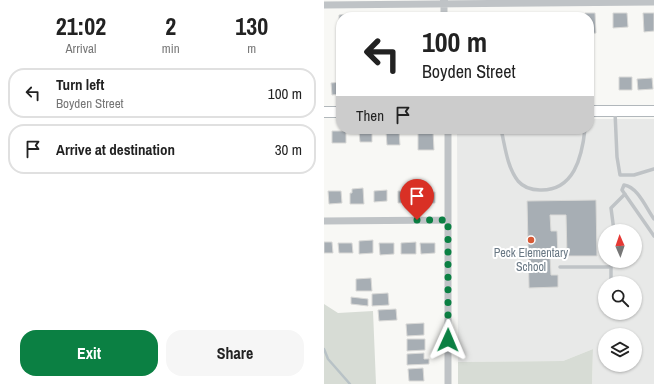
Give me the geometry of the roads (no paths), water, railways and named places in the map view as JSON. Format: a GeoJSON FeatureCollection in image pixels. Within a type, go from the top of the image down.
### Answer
{"type":"FeatureCollection","features":[{"type":"Feature","properties":{"kind":"main road"},"geometry":{"type":"LineString","coordinates":[[594,111],[654,111]]}},
{"type":"Feature","properties":{"kind":"main road"},"geometry":{"type":"LineString","coordinates":[[324,112],[336,112]]}},
{"type":"Feature","properties":{"kind":"street"},"geometry":{"type":"LineString","coordinates":[[324,5],[444,2],[654,2]]}},
{"type":"Feature","properties":{"kind":"street"},"geometry":{"type":"LineString","coordinates":[[448,134],[448,384]]}},
{"type":"Feature","properties":{"kind":"street"},"geometry":{"type":"LineString","coordinates":[[324,221],[448,220]]}},
{"type":"Feature","properties":{"kind":"lane"},"geometry":{"type":"LineString","coordinates":[[615,111],[617,157],[620,175],[624,185],[622,190],[654,236]]}},
{"type":"Feature","properties":{"kind":"lane"},"geometry":{"type":"LineString","coordinates":[[502,134],[507,158],[512,170],[525,187],[533,190],[546,190],[560,187],[570,178],[579,160],[584,134]]}},
{"type":"Feature","properties":{"kind":"lane"},"geometry":{"type":"LineString","coordinates":[[620,175],[634,175],[654,169]]}},
{"type":"Feature","properties":{"kind":"lane"},"geometry":{"type":"LineString","coordinates":[[624,185],[629,186],[636,193],[654,219]]}},
{"type":"Feature","properties":{"kind":"lane"},"geometry":{"type":"LineString","coordinates":[[613,224],[611,208],[625,194]]}},
{"type":"Feature","properties":{"kind":"lane"},"geometry":{"type":"LineString","coordinates":[[560,267],[598,267]]}},
{"type":"Feature","properties":{"kind":"waterway"},"geometry":{"type":"LineString","coordinates":[[324,349],[328,359],[350,384]]}},
{"type":"Feature","properties":{"kind":"place","name":"Peck Elementary School"},"geometry":{"type":"Point","coordinates":[531,240]}}]}
